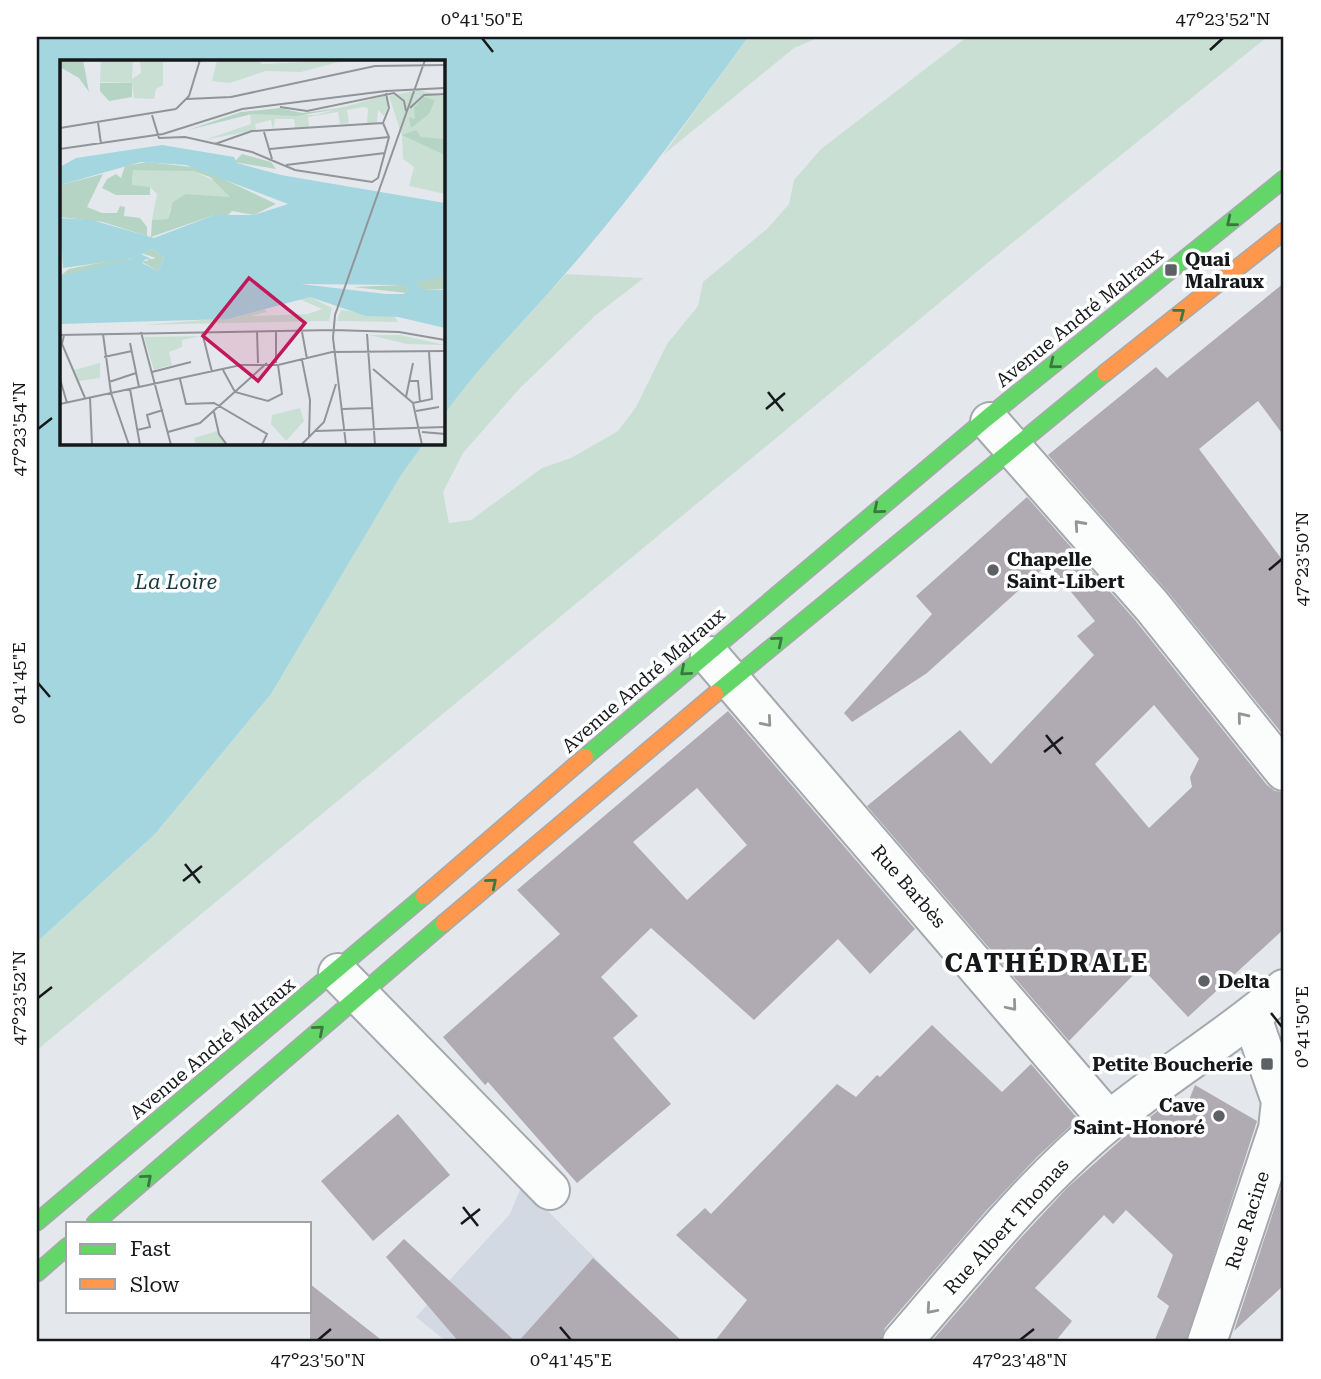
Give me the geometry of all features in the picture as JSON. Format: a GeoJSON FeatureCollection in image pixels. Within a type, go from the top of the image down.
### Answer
{"type":"FeatureCollection","features":[{"type":"Feature","properties":{"kind":"main road","name":"Avenue André Malraux"},"geometry":{"type":"LineString","coordinates":[[96,1222],[348,983],[707,652],[987,418],[1284,179]]}},
{"type":"Feature","properties":{"kind":"main road","name":"Avenue André Malraux"},"geometry":{"type":"LineString","coordinates":[[37,1222],[348,983],[731,680],[1126,355],[1284,231]]}},
{"type":"Feature","properties":{"kind":"main road"},"geometry":{"type":"LineString","coordinates":[[37,1273],[66,1248]]}},
{"type":"Feature","properties":{"kind":"street"},"geometry":{"type":"LineString","coordinates":[[987,418],[1152,606],[1284,771]]}},
{"type":"Feature","properties":{"kind":"street","name":"Rue Barbès"},"geometry":{"type":"LineString","coordinates":[[707,652],[1109,1121]]}},
{"type":"Feature","properties":{"kind":"street"},"geometry":{"type":"LineString","coordinates":[[348,983],[550,1190]]}},
{"type":"Feature","properties":{"kind":"street","name":"Rue Albert Thomas"},"geometry":{"type":"LineString","coordinates":[[902,1342],[1044,1179],[1109,1121],[1186,1062],[1252,1017],[1284,989]]}},
{"type":"Feature","properties":{"kind":"street","name":"Rue Racine"},"geometry":{"type":"LineString","coordinates":[[1206,1342],[1278,1129],[1281,1101],[1252,1017]]}},
{"type":"Feature","properties":{"kind":"shaded area"},"geometry":{"type":"Polygon","coordinates":[[[522,1185],[625,1288],[576,1342],[447,1342],[416,1317],[510,1214],[522,1185]]]}},
{"type":"Feature","properties":{"kind":"green space"},"geometry":{"type":"Polygon","coordinates":[[[748,37],[820,37],[794,48],[663,155],[748,37]]]}},
{"type":"Feature","properties":{"kind":"green space"},"geometry":{"type":"Polygon","coordinates":[[[967,37],[1267,37],[985,265],[37,1050],[37,942],[155,834],[271,694],[400,477],[423,444],[444,444],[444,415],[462,388],[566,274],[644,278],[597,314],[520,388],[463,453],[443,492],[449,523],[471,520],[542,468],[571,458],[618,431],[636,407],[667,344],[698,306],[703,282],[768,228],[789,204],[794,180],[821,149],[967,37]]]}},
{"type":"Feature","properties":{"kind":"water","name":"La Loire"},"geometry":{"type":"Polygon","coordinates":[[[37,37],[748,37],[613,217],[487,361],[444,415],[444,60],[60,60],[60,444],[423,444],[400,477],[271,694],[155,834],[37,942],[37,37]]]}},
{"type":"Feature","properties":{"kind":"building"},"geometry":{"type":"Polygon","coordinates":[[[1284,283],[1284,436],[1258,401],[1199,449],[1284,562],[1284,736],[1168,592],[1048,455],[1156,367],[1167,378],[1284,283]]]}},
{"type":"Feature","properties":{"kind":"building"},"geometry":{"type":"Polygon","coordinates":[[[1027,497],[1135,620],[1267,785],[1275,791],[1284,792],[1284,929],[1188,1017],[1141,967],[1069,1041],[867,806],[960,730],[991,764],[1094,655],[1077,636],[1095,621],[1048,564],[927,673],[852,722],[844,713],[932,614],[916,596],[1027,497]],[[1154,705],[1095,764],[1149,828],[1192,787],[1190,777],[1199,759],[1154,705]]]}},
{"type":"Feature","properties":{"kind":"building"},"geometry":{"type":"Polygon","coordinates":[[[728,711],[915,929],[870,974],[838,939],[754,1020],[651,928],[601,977],[638,1016],[613,1038],[671,1104],[577,1183],[488,1082],[485,1085],[443,1037],[560,934],[517,890],[728,711]],[[697,788],[633,842],[687,900],[747,845],[697,788]]]}},
{"type":"Feature","properties":{"kind":"building"},"geometry":{"type":"Polygon","coordinates":[[[932,1025],[1002,1092],[1031,1064],[1078,1119],[1037,1157],[985,1212],[885,1328],[881,1342],[714,1342],[747,1300],[676,1235],[705,1208],[711,1214],[837,1084],[856,1097],[932,1025]]]}},
{"type":"Feature","properties":{"kind":"building"},"geometry":{"type":"Polygon","coordinates":[[[1195,1085],[1257,1121],[1186,1342],[1154,1342],[1169,1306],[1157,1297],[1173,1255],[1126,1210],[1113,1224],[1104,1215],[1035,1288],[1072,1321],[1055,1342],[931,1342],[1068,1187],[1123,1138],[1168,1103],[1183,1115],[1195,1085]]]}},
{"type":"Feature","properties":{"kind":"building"},"geometry":{"type":"Polygon","coordinates":[[[398,1114],[450,1175],[373,1241],[321,1181],[398,1114]]]}},
{"type":"Feature","properties":{"kind":"building"},"geometry":{"type":"Polygon","coordinates":[[[1284,1179],[1284,1285],[1234,1331],[1284,1179]]]}},
{"type":"Feature","properties":{"kind":"building"},"geometry":{"type":"Polygon","coordinates":[[[404,1239],[516,1342],[459,1342],[386,1257],[404,1239]]]}},
{"type":"Feature","properties":{"kind":"building"},"geometry":{"type":"Polygon","coordinates":[[[593,1258],[625,1288],[683,1342],[518,1342],[593,1258]]]}},
{"type":"Feature","properties":{"kind":"building"},"geometry":{"type":"Polygon","coordinates":[[[312,1286],[384,1342],[310,1342],[312,1286]]]}},
{"type":"Feature","properties":{"kind":"traffic: fast"},"geometry":{"type":"LineString","coordinates":[[585,757],[987,418],[1284,179]]}},
{"type":"Feature","properties":{"kind":"traffic: fast"},"geometry":{"type":"LineString","coordinates":[[715,694],[1105,373]]}},
{"type":"Feature","properties":{"kind":"traffic: fast"},"geometry":{"type":"LineString","coordinates":[[37,1222],[424,896]]}},
{"type":"Feature","properties":{"kind":"traffic: fast"},"geometry":{"type":"LineString","coordinates":[[96,1222],[444,923]]}},
{"type":"Feature","properties":{"kind":"traffic: fast"},"geometry":{"type":"LineString","coordinates":[[37,1273],[66,1248]]}},
{"type":"Feature","properties":{"kind":"traffic: slow"},"geometry":{"type":"LineString","coordinates":[[1105,373],[1284,231]]}},
{"type":"Feature","properties":{"kind":"traffic: slow"},"geometry":{"type":"LineString","coordinates":[[444,923],[715,694]]}},
{"type":"Feature","properties":{"kind":"traffic: slow"},"geometry":{"type":"LineString","coordinates":[[424,896],[585,757]]}},
{"type":"Feature","properties":{"kind":"place","name":"Quai Malraux"},"geometry":{"type":"Point","coordinates":[1171,270]}},
{"type":"Feature","properties":{"kind":"place","name":"Chapelle Saint-Libert"},"geometry":{"type":"Point","coordinates":[993,570]}},
{"type":"Feature","properties":{"kind":"place","name":"Delta"},"geometry":{"type":"Point","coordinates":[1204,981]}},
{"type":"Feature","properties":{"kind":"place","name":"Petite Boucherie"},"geometry":{"type":"Point","coordinates":[1267,1064]}},
{"type":"Feature","properties":{"kind":"place","name":"Cave Saint-Honoré"},"geometry":{"type":"Point","coordinates":[1219,1116]}},
{"type":"Feature","properties":{"kind":"district","name":"CATHÉDRALE"},"geometry":{"type":"Point","coordinates":[1047,963]}}]}
